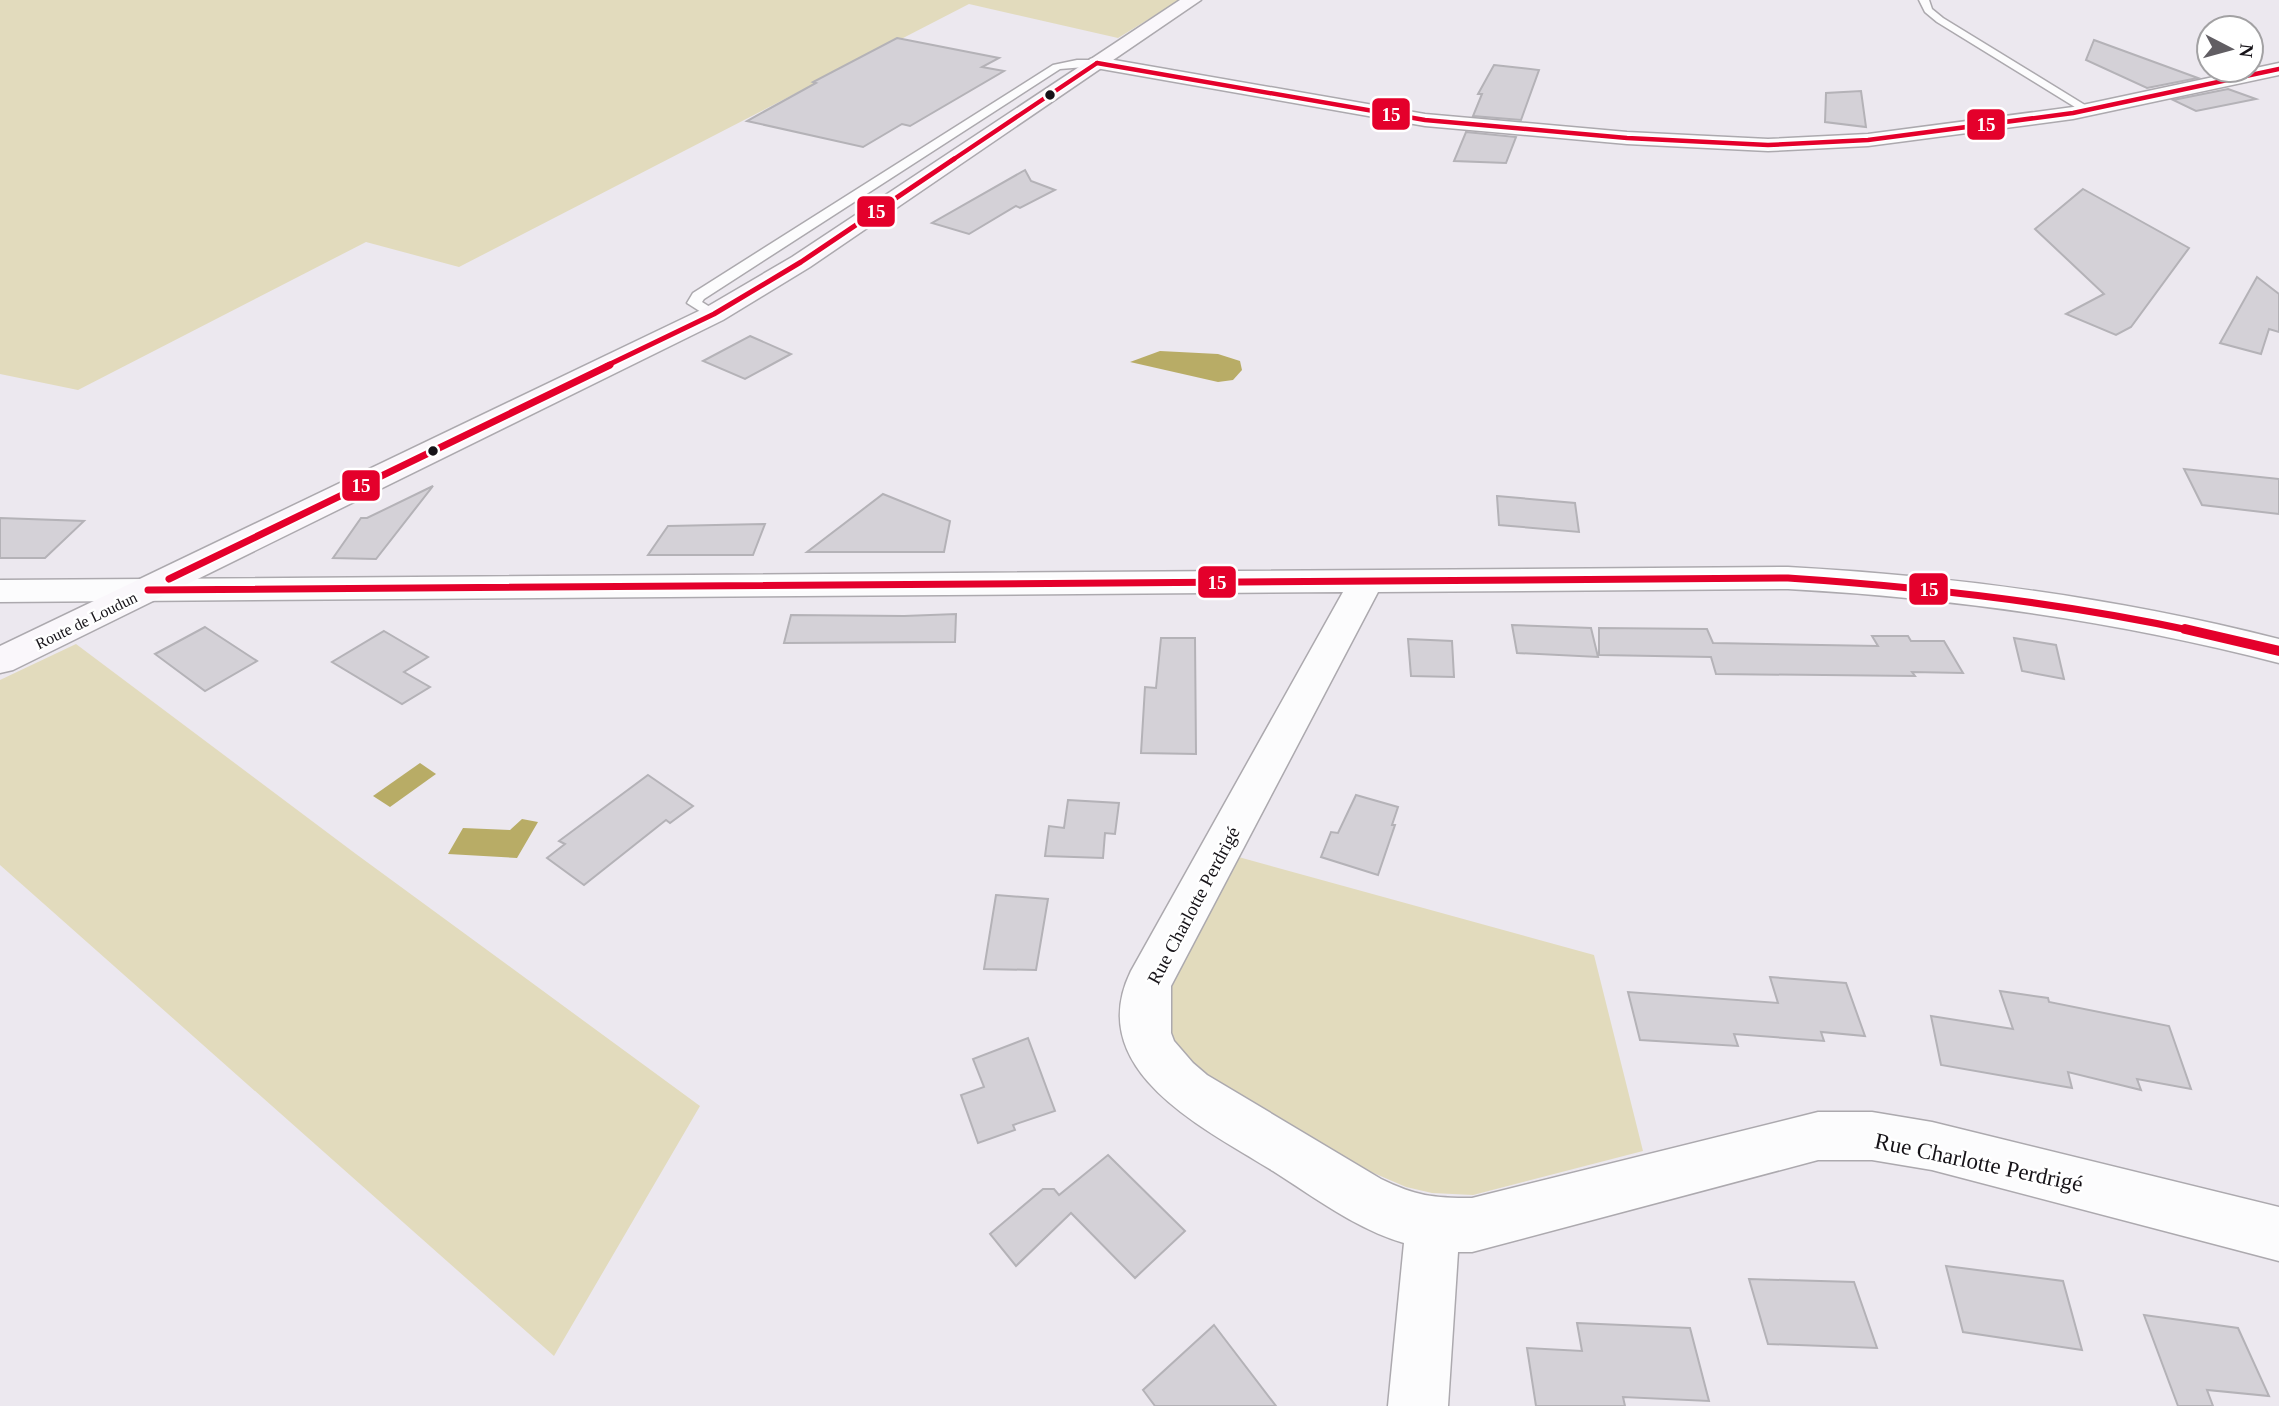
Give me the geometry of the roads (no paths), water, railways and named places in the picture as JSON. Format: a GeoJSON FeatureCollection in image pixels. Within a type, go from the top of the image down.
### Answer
{"type":"FeatureCollection","features":[{"type":"Feature","properties":{"kind":"main road","name":"Route de Loudun"},"geometry":{"type":"LineString","coordinates":[[0,661],[714,314],[801,262],[1192,0]]}},
{"type":"Feature","properties":{"kind":"street"},"geometry":{"type":"LineString","coordinates":[[1097,63],[1425,120],[1732,145],[1868,140],[2087,110],[2279,69]]}},
{"type":"Feature","properties":{"kind":"street"},"geometry":{"type":"LineString","coordinates":[[0,591],[1788,578],[1875,582],[1980,593],[2179,626],[2279,650]]}},
{"type":"Feature","properties":{"kind":"street","name":"Rue Charlotte Perdrigé"},"geometry":{"type":"LineString","coordinates":[[1366,582],[1148,985],[1143,1016],[1151,1047],[1167,1071],[1189,1091],[1362,1197],[1398,1215],[1433,1225],[1472,1225],[1818,1136],[1871,1136],[1932,1146],[2279,1234]]}},
{"type":"Feature","properties":{"kind":"street"},"geometry":{"type":"LineString","coordinates":[[1418,1406],[1433,1225]]}},
{"type":"Feature","properties":{"kind":"lane"},"geometry":{"type":"LineString","coordinates":[[1924,0],[1928,10],[1940,20],[2087,110]]}}]}
